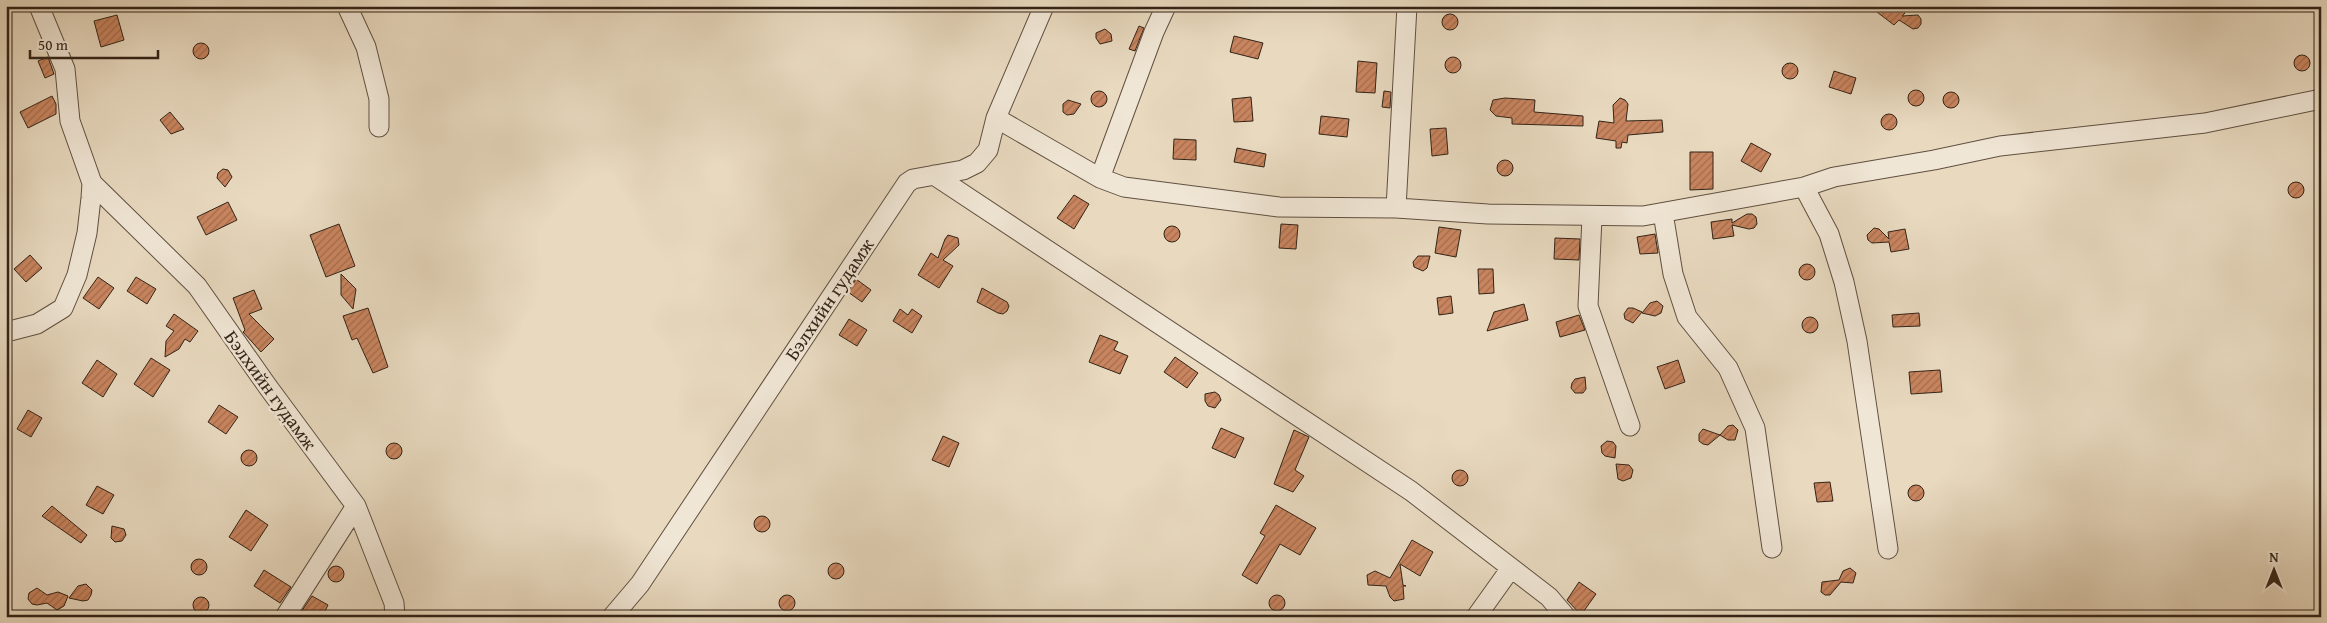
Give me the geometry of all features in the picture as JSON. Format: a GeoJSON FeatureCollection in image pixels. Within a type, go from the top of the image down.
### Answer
{"type":"FeatureCollection","features":[{"type":"Feature","properties":{"kind":"street"},"geometry":{"type":"LineString","coordinates":[[6,332],[37,324],[63,308],[77,275],[88,233],[92,183],[70,121],[65,69],[39,6]]}},
{"type":"Feature","properties":{"kind":"street"},"geometry":{"type":"LineString","coordinates":[[347,6],[366,47],[380,99],[379,127]]}},
{"type":"Feature","properties":{"kind":"street","name":"Бэлхийн гудамж"},"geometry":{"type":"LineString","coordinates":[[612,617],[640,584],[907,183],[913,179],[963,170],[977,162],[988,150],[996,118],[1044,6]]}},
{"type":"Feature","properties":{"kind":"street"},"geometry":{"type":"LineString","coordinates":[[1100,178],[1154,32],[1166,6]]}},
{"type":"Feature","properties":{"kind":"street"},"geometry":{"type":"LineString","coordinates":[[1396,208],[1406,6]]}},
{"type":"Feature","properties":{"kind":"street"},"geometry":{"type":"LineString","coordinates":[[996,118],[1100,178],[1124,187],[1279,207],[1396,208],[1488,214],[1592,217],[1642,216],[1663,213],[1804,187],[1834,177],[1934,160],[2000,146],[2205,123],[2321,99]]}},
{"type":"Feature","properties":{"kind":"street"},"geometry":{"type":"LineString","coordinates":[[934,175],[1411,491],[1548,597],[1566,617]]}},
{"type":"Feature","properties":{"kind":"street","name":"Бэлхийн гудамж"},"geometry":{"type":"LineString","coordinates":[[92,183],[197,286],[268,387],[356,506],[394,603],[395,617]]}},
{"type":"Feature","properties":{"kind":"street"},"geometry":{"type":"LineString","coordinates":[[1804,187],[1829,234],[1844,282],[1857,341],[1888,549]]}},
{"type":"Feature","properties":{"kind":"street"},"geometry":{"type":"LineString","coordinates":[[1663,213],[1673,274],[1686,317],[1728,368],[1755,428],[1772,548]]}},
{"type":"Feature","properties":{"kind":"street"},"geometry":{"type":"LineString","coordinates":[[1592,217],[1588,306],[1630,426]]}},
{"type":"Feature","properties":{"kind":"street"},"geometry":{"type":"LineString","coordinates":[[285,617],[356,506]]}},
{"type":"Feature","properties":{"kind":"street"},"geometry":{"type":"LineString","coordinates":[[1476,617],[1511,568]]}},
{"type":"Feature","properties":{"kind":"building"},"geometry":{"type":"Polygon","coordinates":[[[1869,6],[1897,6],[1905,13],[1902,16],[1918,15],[1921,19],[1921,24],[1918,28],[1913,29],[1899,20],[1894,25],[1869,6]]]}},
{"type":"Feature","properties":{"kind":"building"},"geometry":{"type":"Polygon","coordinates":[[[1450,14],[1458,22],[1450,30],[1442,22],[1450,14]]]}},
{"type":"Feature","properties":{"kind":"building"},"geometry":{"type":"Polygon","coordinates":[[[117,15],[124,40],[101,47],[94,21],[117,15]]]}},
{"type":"Feature","properties":{"kind":"building"},"geometry":{"type":"Polygon","coordinates":[[[1139,26],[1144,28],[1135,51],[1129,49],[1139,26]]]}},
{"type":"Feature","properties":{"kind":"building"},"geometry":{"type":"Polygon","coordinates":[[[1105,29],[1111,34],[1112,41],[1100,44],[1096,38],[1096,33],[1105,29]]]}},
{"type":"Feature","properties":{"kind":"building"},"geometry":{"type":"Polygon","coordinates":[[[1234,36],[1263,43],[1258,59],[1230,52],[1234,36]]]}},
{"type":"Feature","properties":{"kind":"building"},"geometry":{"type":"Polygon","coordinates":[[[201,43],[209,51],[201,59],[193,51],[201,43]]]}},
{"type":"Feature","properties":{"kind":"building"},"geometry":{"type":"Polygon","coordinates":[[[2302,55],[2310,63],[2302,71],[2294,63],[2302,55]]]}},
{"type":"Feature","properties":{"kind":"building"},"geometry":{"type":"Polygon","coordinates":[[[48,57],[54,74],[45,78],[38,61],[48,57]]]}},
{"type":"Feature","properties":{"kind":"building"},"geometry":{"type":"Polygon","coordinates":[[[1453,57],[1461,65],[1453,73],[1445,65],[1453,57]]]}},
{"type":"Feature","properties":{"kind":"building"},"geometry":{"type":"Polygon","coordinates":[[[1358,61],[1377,63],[1375,93],[1356,92],[1358,61]]]}},
{"type":"Feature","properties":{"kind":"building"},"geometry":{"type":"Polygon","coordinates":[[[1790,63],[1798,71],[1790,79],[1782,71],[1790,63]]]}},
{"type":"Feature","properties":{"kind":"building"},"geometry":{"type":"Polygon","coordinates":[[[1834,71],[1856,78],[1851,94],[1829,87],[1834,71]]]}},
{"type":"Feature","properties":{"kind":"building"},"geometry":{"type":"Polygon","coordinates":[[[1916,90],[1924,98],[1916,106],[1908,98],[1916,90]]]}},
{"type":"Feature","properties":{"kind":"building"},"geometry":{"type":"Polygon","coordinates":[[[1099,91],[1105,93],[1107,99],[1105,105],[1099,107],[1093,105],[1091,99],[1093,93],[1099,91]]]}},
{"type":"Feature","properties":{"kind":"building"},"geometry":{"type":"Polygon","coordinates":[[[1384,91],[1391,92],[1390,108],[1382,107],[1384,91]]]}},
{"type":"Feature","properties":{"kind":"building"},"geometry":{"type":"Polygon","coordinates":[[[1951,92],[1959,100],[1951,108],[1943,100],[1951,92]]]}},
{"type":"Feature","properties":{"kind":"building"},"geometry":{"type":"Polygon","coordinates":[[[52,96],[56,104],[56,114],[28,128],[20,112],[52,96]]]}},
{"type":"Feature","properties":{"kind":"building"},"geometry":{"type":"Polygon","coordinates":[[[1251,97],[1253,121],[1234,122],[1232,99],[1251,97]]]}},
{"type":"Feature","properties":{"kind":"building"},"geometry":{"type":"Polygon","coordinates":[[[1505,98],[1535,100],[1534,112],[1583,116],[1583,126],[1512,124],[1512,118],[1496,116],[1490,110],[1493,100],[1505,98]]]}},
{"type":"Feature","properties":{"kind":"building"},"geometry":{"type":"Polygon","coordinates":[[[1620,98],[1628,104],[1626,121],[1662,120],[1663,132],[1628,135],[1627,143],[1622,142],[1621,148],[1616,148],[1616,141],[1596,138],[1599,121],[1614,123],[1613,105],[1620,98]]]}},
{"type":"Feature","properties":{"kind":"building"},"geometry":{"type":"Polygon","coordinates":[[[1068,100],[1081,104],[1074,114],[1067,115],[1063,112],[1063,104],[1068,100]]]}},
{"type":"Feature","properties":{"kind":"building"},"geometry":{"type":"Polygon","coordinates":[[[170,112],[184,129],[171,134],[160,120],[170,112]]]}},
{"type":"Feature","properties":{"kind":"building"},"geometry":{"type":"Polygon","coordinates":[[[1889,114],[1897,122],[1889,130],[1881,122],[1889,114]]]}},
{"type":"Feature","properties":{"kind":"building"},"geometry":{"type":"Polygon","coordinates":[[[1321,116],[1349,119],[1347,137],[1319,134],[1321,116]]]}},
{"type":"Feature","properties":{"kind":"building"},"geometry":{"type":"Polygon","coordinates":[[[1446,128],[1448,154],[1432,156],[1430,129],[1446,128]]]}},
{"type":"Feature","properties":{"kind":"building"},"geometry":{"type":"Polygon","coordinates":[[[1174,139],[1196,140],[1196,160],[1173,159],[1174,139]]]}},
{"type":"Feature","properties":{"kind":"building"},"geometry":{"type":"Polygon","coordinates":[[[1751,143],[1771,154],[1761,172],[1741,161],[1751,143]]]}},
{"type":"Feature","properties":{"kind":"building"},"geometry":{"type":"Polygon","coordinates":[[[1237,148],[1266,154],[1264,167],[1234,162],[1237,148]]]}},
{"type":"Feature","properties":{"kind":"building"},"geometry":{"type":"Polygon","coordinates":[[[1690,152],[1713,152],[1713,189],[1690,190],[1690,152]]]}},
{"type":"Feature","properties":{"kind":"building"},"geometry":{"type":"Polygon","coordinates":[[[1505,160],[1513,168],[1505,176],[1497,168],[1505,160]]]}},
{"type":"Feature","properties":{"kind":"building"},"geometry":{"type":"Polygon","coordinates":[[[223,169],[228,170],[232,177],[225,187],[217,178],[218,173],[223,169]]]}},
{"type":"Feature","properties":{"kind":"building"},"geometry":{"type":"Polygon","coordinates":[[[2296,182],[2304,190],[2296,198],[2288,190],[2296,182]]]}},
{"type":"Feature","properties":{"kind":"building"},"geometry":{"type":"Polygon","coordinates":[[[1074,195],[1089,204],[1074,229],[1057,218],[1074,195]]]}},
{"type":"Feature","properties":{"kind":"building"},"geometry":{"type":"Polygon","coordinates":[[[228,202],[237,220],[206,235],[197,217],[228,202]]]}},
{"type":"Feature","properties":{"kind":"building"},"geometry":{"type":"Polygon","coordinates":[[[1747,214],[1752,214],[1756,217],[1757,224],[1754,228],[1749,229],[1732,225],[1734,236],[1713,239],[1711,222],[1732,219],[1732,223],[1747,214]]]}},
{"type":"Feature","properties":{"kind":"building"},"geometry":{"type":"Polygon","coordinates":[[[339,224],[355,266],[326,277],[310,235],[339,224]]]}},
{"type":"Feature","properties":{"kind":"building"},"geometry":{"type":"Polygon","coordinates":[[[1281,224],[1298,225],[1296,249],[1279,248],[1281,224]]]}},
{"type":"Feature","properties":{"kind":"building"},"geometry":{"type":"Polygon","coordinates":[[[1172,226],[1180,234],[1172,242],[1164,234],[1172,226]]]}},
{"type":"Feature","properties":{"kind":"building"},"geometry":{"type":"Polygon","coordinates":[[[1439,227],[1461,230],[1456,257],[1435,253],[1439,227]]]}},
{"type":"Feature","properties":{"kind":"building"},"geometry":{"type":"Polygon","coordinates":[[[1874,228],[1879,229],[1889,239],[1888,232],[1905,229],[1909,249],[1891,252],[1889,242],[1872,243],[1868,240],[1867,235],[1874,228]]]}},
{"type":"Feature","properties":{"kind":"building"},"geometry":{"type":"Polygon","coordinates":[[[1655,234],[1658,253],[1640,254],[1637,237],[1655,234]]]}},
{"type":"Feature","properties":{"kind":"building"},"geometry":{"type":"Polygon","coordinates":[[[948,235],[958,238],[959,245],[943,260],[953,266],[939,288],[918,275],[931,253],[938,258],[948,235]]]}},
{"type":"Feature","properties":{"kind":"building"},"geometry":{"type":"Polygon","coordinates":[[[1555,238],[1580,239],[1579,260],[1554,259],[1555,238]]]}},
{"type":"Feature","properties":{"kind":"building"},"geometry":{"type":"Polygon","coordinates":[[[30,255],[42,268],[26,282],[14,269],[30,255]]]}},
{"type":"Feature","properties":{"kind":"building"},"geometry":{"type":"Polygon","coordinates":[[[1418,256],[1430,256],[1427,268],[1423,271],[1414,267],[1413,262],[1418,256]]]}},
{"type":"Feature","properties":{"kind":"building"},"geometry":{"type":"Polygon","coordinates":[[[1807,264],[1815,272],[1807,280],[1799,272],[1807,264]]]}},
{"type":"Feature","properties":{"kind":"building"},"geometry":{"type":"Polygon","coordinates":[[[1478,269],[1493,269],[1494,293],[1479,294],[1478,269]]]}},
{"type":"Feature","properties":{"kind":"building"},"geometry":{"type":"Polygon","coordinates":[[[341,274],[356,289],[353,309],[341,295],[341,274]]]}},
{"type":"Feature","properties":{"kind":"building"},"geometry":{"type":"Polygon","coordinates":[[[98,277],[114,288],[99,309],[83,298],[98,277]]]}},
{"type":"Feature","properties":{"kind":"building"},"geometry":{"type":"Polygon","coordinates":[[[136,277],[156,289],[147,304],[127,291],[136,277]]]}},
{"type":"Feature","properties":{"kind":"building"},"geometry":{"type":"Polygon","coordinates":[[[856,279],[871,290],[862,302],[848,292],[856,279]]]}},
{"type":"Feature","properties":{"kind":"building"},"geometry":{"type":"Polygon","coordinates":[[[982,288],[1007,302],[1009,306],[1007,311],[1003,314],[998,313],[977,302],[982,288]]]}},
{"type":"Feature","properties":{"kind":"building"},"geometry":{"type":"Polygon","coordinates":[[[254,290],[262,309],[249,314],[274,339],[261,352],[243,332],[245,330],[233,298],[254,290]]]}},
{"type":"Feature","properties":{"kind":"building"},"geometry":{"type":"Polygon","coordinates":[[[1451,296],[1453,313],[1439,315],[1437,298],[1451,296]]]}},
{"type":"Feature","properties":{"kind":"building"},"geometry":{"type":"Polygon","coordinates":[[[1657,301],[1663,306],[1661,313],[1655,316],[1642,313],[1650,303],[1657,301]]]}},
{"type":"Feature","properties":{"kind":"building"},"geometry":{"type":"Polygon","coordinates":[[[1524,304],[1528,320],[1487,331],[1494,312],[1524,304]]]}},
{"type":"Feature","properties":{"kind":"building"},"geometry":{"type":"Polygon","coordinates":[[[368,308],[388,367],[373,373],[357,338],[352,340],[343,316],[368,308]]]}},
{"type":"Feature","properties":{"kind":"building"},"geometry":{"type":"Polygon","coordinates":[[[1628,308],[1642,312],[1633,323],[1625,319],[1624,314],[1628,308]]]}},
{"type":"Feature","properties":{"kind":"building"},"geometry":{"type":"Polygon","coordinates":[[[900,309],[908,315],[912,309],[922,316],[912,333],[893,321],[900,309]]]}},
{"type":"Feature","properties":{"kind":"building"},"geometry":{"type":"Polygon","coordinates":[[[1919,313],[1920,326],[1893,327],[1892,315],[1919,313]]]}},
{"type":"Feature","properties":{"kind":"building"},"geometry":{"type":"Polygon","coordinates":[[[174,314],[198,331],[190,342],[185,339],[179,349],[165,357],[166,341],[174,331],[166,326],[174,314]]]}},
{"type":"Feature","properties":{"kind":"building"},"geometry":{"type":"Polygon","coordinates":[[[1579,315],[1585,330],[1560,337],[1556,322],[1579,315]]]}},
{"type":"Feature","properties":{"kind":"building"},"geometry":{"type":"Polygon","coordinates":[[[1810,317],[1818,325],[1810,333],[1802,325],[1810,317]]]}},
{"type":"Feature","properties":{"kind":"building"},"geometry":{"type":"Polygon","coordinates":[[[849,319],[867,330],[857,346],[839,335],[849,319]]]}},
{"type":"Feature","properties":{"kind":"building"},"geometry":{"type":"Polygon","coordinates":[[[1100,335],[1118,342],[1114,350],[1128,356],[1120,374],[1089,362],[1100,335]]]}},
{"type":"Feature","properties":{"kind":"building"},"geometry":{"type":"Polygon","coordinates":[[[1175,357],[1198,373],[1187,388],[1164,372],[1175,357]]]}},
{"type":"Feature","properties":{"kind":"building"},"geometry":{"type":"Polygon","coordinates":[[[151,358],[170,370],[153,397],[134,384],[151,358]]]}},
{"type":"Feature","properties":{"kind":"building"},"geometry":{"type":"Polygon","coordinates":[[[97,360],[117,374],[103,397],[82,383],[97,360]]]}},
{"type":"Feature","properties":{"kind":"building"},"geometry":{"type":"Polygon","coordinates":[[[1678,360],[1685,382],[1665,389],[1657,367],[1678,360]]]}},
{"type":"Feature","properties":{"kind":"building"},"geometry":{"type":"Polygon","coordinates":[[[1940,370],[1942,392],[1911,394],[1909,372],[1940,370]]]}},
{"type":"Feature","properties":{"kind":"building"},"geometry":{"type":"Polygon","coordinates":[[[1585,377],[1586,389],[1583,393],[1575,393],[1571,388],[1572,383],[1575,379],[1585,377]]]}},
{"type":"Feature","properties":{"kind":"building"},"geometry":{"type":"Polygon","coordinates":[[[1215,392],[1221,400],[1215,408],[1208,406],[1205,401],[1205,394],[1215,392]]]}},
{"type":"Feature","properties":{"kind":"building"},"geometry":{"type":"Polygon","coordinates":[[[219,405],[238,417],[226,434],[208,422],[219,405]]]}},
{"type":"Feature","properties":{"kind":"building"},"geometry":{"type":"Polygon","coordinates":[[[28,410],[42,418],[31,437],[17,429],[28,410]]]}},
{"type":"Feature","properties":{"kind":"building"},"geometry":{"type":"Polygon","coordinates":[[[1733,425],[1738,430],[1735,440],[1728,440],[1720,435],[1728,426],[1733,425]]]}},
{"type":"Feature","properties":{"kind":"building"},"geometry":{"type":"Polygon","coordinates":[[[1221,428],[1244,438],[1235,458],[1212,448],[1221,428]]]}},
{"type":"Feature","properties":{"kind":"building"},"geometry":{"type":"Polygon","coordinates":[[[1703,429],[1720,435],[1708,445],[1699,441],[1699,434],[1703,429]]]}},
{"type":"Feature","properties":{"kind":"building"},"geometry":{"type":"Polygon","coordinates":[[[1294,430],[1309,437],[1295,470],[1304,476],[1293,492],[1274,484],[1294,430]]]}},
{"type":"Feature","properties":{"kind":"building"},"geometry":{"type":"Polygon","coordinates":[[[943,436],[959,443],[949,467],[932,460],[943,436]]]}},
{"type":"Feature","properties":{"kind":"building"},"geometry":{"type":"Polygon","coordinates":[[[1607,441],[1613,442],[1616,446],[1615,458],[1605,456],[1602,453],[1601,446],[1607,441]]]}},
{"type":"Feature","properties":{"kind":"building"},"geometry":{"type":"Polygon","coordinates":[[[394,443],[402,451],[394,459],[386,451],[394,443]]]}},
{"type":"Feature","properties":{"kind":"building"},"geometry":{"type":"Polygon","coordinates":[[[249,450],[257,458],[249,466],[241,458],[249,450]]]}},
{"type":"Feature","properties":{"kind":"building"},"geometry":{"type":"Polygon","coordinates":[[[1616,464],[1629,465],[1633,470],[1631,478],[1623,481],[1618,479],[1616,464]]]}},
{"type":"Feature","properties":{"kind":"building"},"geometry":{"type":"Polygon","coordinates":[[[1460,470],[1468,478],[1460,486],[1452,478],[1460,470]]]}},
{"type":"Feature","properties":{"kind":"building"},"geometry":{"type":"Polygon","coordinates":[[[1830,482],[1833,501],[1817,502],[1814,483],[1830,482]]]}},
{"type":"Feature","properties":{"kind":"building"},"geometry":{"type":"Polygon","coordinates":[[[1916,485],[1924,493],[1916,501],[1908,493],[1916,485]]]}},
{"type":"Feature","properties":{"kind":"building"},"geometry":{"type":"Polygon","coordinates":[[[97,486],[114,495],[103,514],[86,505],[97,486]]]}},
{"type":"Feature","properties":{"kind":"building"},"geometry":{"type":"Polygon","coordinates":[[[1276,505],[1316,528],[1300,555],[1280,544],[1257,584],[1242,575],[1265,536],[1260,533],[1276,505]]]}},
{"type":"Feature","properties":{"kind":"building"},"geometry":{"type":"Polygon","coordinates":[[[52,506],[87,535],[81,543],[42,516],[52,506]]]}},
{"type":"Feature","properties":{"kind":"building"},"geometry":{"type":"Polygon","coordinates":[[[246,510],[268,525],[251,551],[229,537],[246,510]]]}},
{"type":"Feature","properties":{"kind":"building"},"geometry":{"type":"Polygon","coordinates":[[[762,516],[770,524],[762,532],[754,524],[762,516]]]}},
{"type":"Feature","properties":{"kind":"building"},"geometry":{"type":"Polygon","coordinates":[[[112,526],[124,529],[126,535],[122,541],[115,542],[111,538],[112,526]]]}},
{"type":"Feature","properties":{"kind":"building"},"geometry":{"type":"Polygon","coordinates":[[[1412,540],[1433,552],[1420,576],[1400,564],[1403,585],[1406,586],[1403,586],[1404,599],[1394,601],[1390,597],[1386,586],[1368,585],[1367,575],[1375,571],[1390,578],[1412,540]]]}},
{"type":"Feature","properties":{"kind":"building"},"geometry":{"type":"Polygon","coordinates":[[[199,559],[207,567],[199,575],[191,567],[199,559]]]}},
{"type":"Feature","properties":{"kind":"building"},"geometry":{"type":"Polygon","coordinates":[[[836,563],[844,571],[836,579],[828,571],[836,563]]]}},
{"type":"Feature","properties":{"kind":"building"},"geometry":{"type":"Polygon","coordinates":[[[336,566],[344,574],[336,582],[328,574],[336,566]]]}},
{"type":"Feature","properties":{"kind":"building"},"geometry":{"type":"Polygon","coordinates":[[[1850,568],[1856,573],[1853,583],[1841,582],[1830,595],[1825,595],[1821,592],[1822,582],[1839,580],[1843,571],[1850,568]]]}},
{"type":"Feature","properties":{"kind":"building"},"geometry":{"type":"Polygon","coordinates":[[[264,570],[291,587],[280,603],[254,586],[264,570]]]}},
{"type":"Feature","properties":{"kind":"building"},"geometry":{"type":"Polygon","coordinates":[[[1579,582],[1596,594],[1581,615],[1567,600],[1579,582]]]}},
{"type":"Feature","properties":{"kind":"building"},"geometry":{"type":"Polygon","coordinates":[[[86,584],[92,590],[88,600],[83,601],[69,598],[78,586],[86,584]]]}},
{"type":"Feature","properties":{"kind":"building"},"geometry":{"type":"Polygon","coordinates":[[[37,588],[47,595],[58,592],[68,596],[64,606],[57,610],[47,603],[32,604],[28,599],[29,593],[37,588]]]}},
{"type":"Feature","properties":{"kind":"building"},"geometry":{"type":"Polygon","coordinates":[[[787,595],[795,603],[787,611],[779,603],[787,595]]]}},
{"type":"Feature","properties":{"kind":"building"},"geometry":{"type":"Polygon","coordinates":[[[1277,595],[1285,603],[1277,611],[1269,603],[1277,595]]]}},
{"type":"Feature","properties":{"kind":"building"},"geometry":{"type":"Polygon","coordinates":[[[312,596],[328,605],[322,617],[302,617],[299,615],[312,596]]]}},
{"type":"Feature","properties":{"kind":"building"},"geometry":{"type":"Polygon","coordinates":[[[201,597],[209,605],[201,613],[193,605],[201,597]]]}}]}
